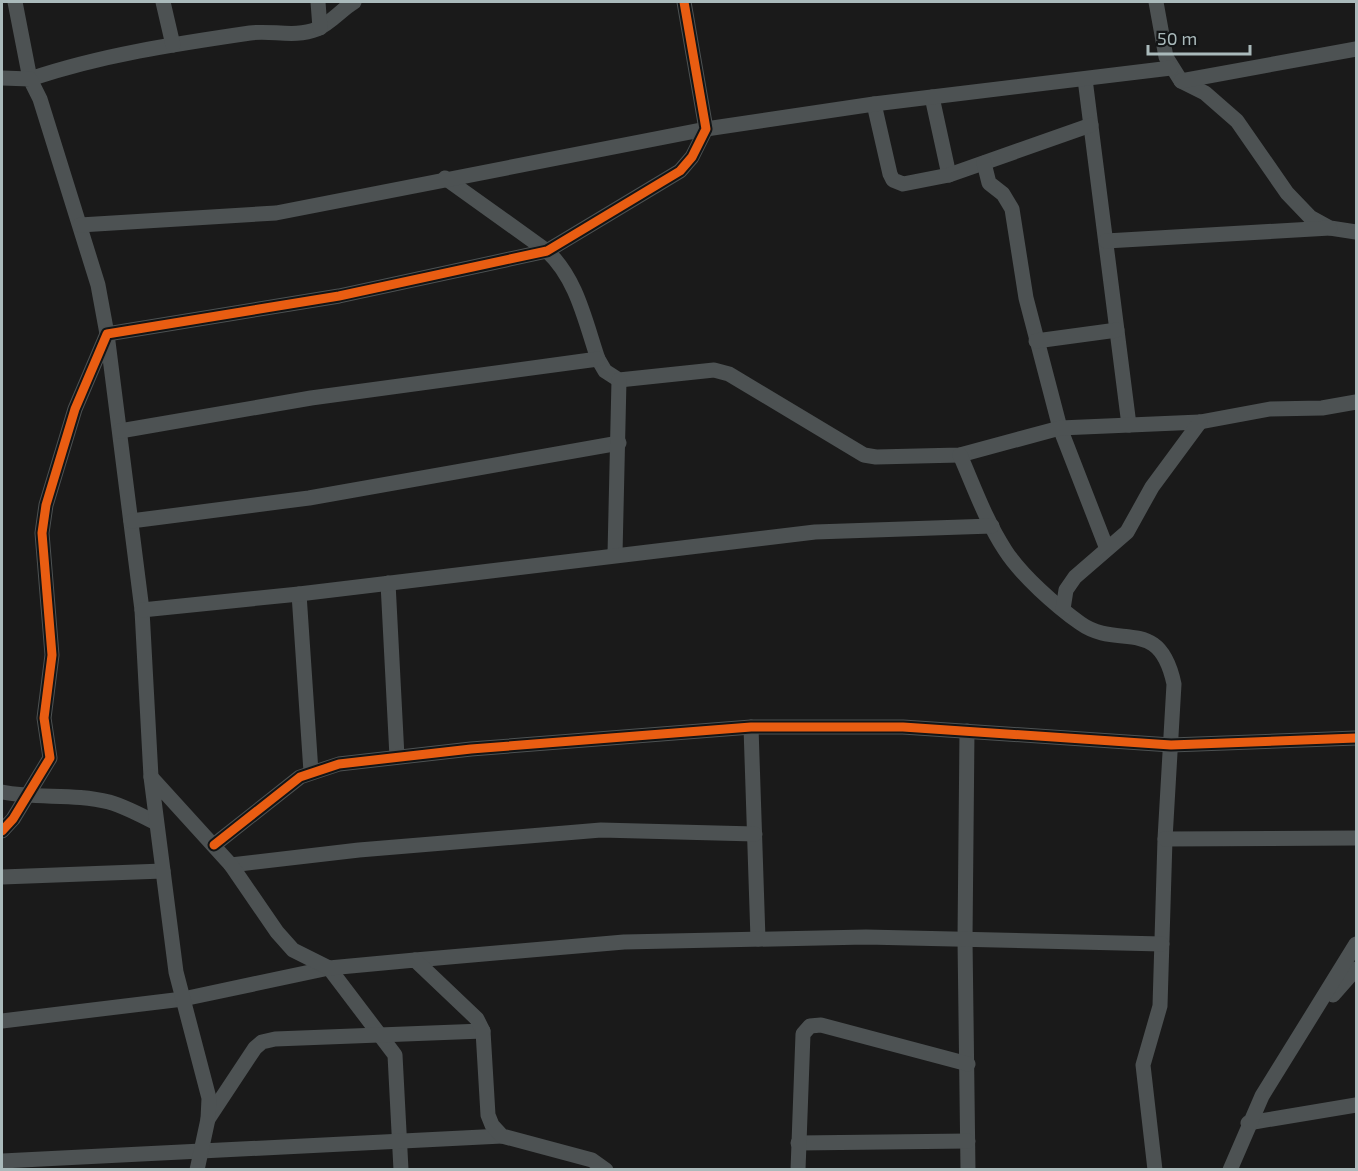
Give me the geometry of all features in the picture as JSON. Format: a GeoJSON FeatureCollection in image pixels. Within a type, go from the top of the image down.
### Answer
{"type":"FeatureCollection","features":[{"type":"Feature","properties":{"kind":"street"},"geometry":{"type":"LineString","coordinates":[[15,2],[30,79],[45,110],[80,225],[98,285],[107,334],[142,610],[151,777],[156,823],[176,972],[207,1083],[208,1119],[197,1170]]}},
{"type":"Feature","properties":{"kind":"street"},"geometry":{"type":"LineString","coordinates":[[163,2],[173,45]]}},
{"type":"Feature","properties":{"kind":"street"},"geometry":{"type":"LineString","coordinates":[[318,2],[320,28]]}},
{"type":"Feature","properties":{"kind":"street"},"geometry":{"type":"LineString","coordinates":[[2,78],[30,79],[93,59],[265,31],[303,33],[320,28],[354,2]]}},
{"type":"Feature","properties":{"kind":"street"},"geometry":{"type":"LineString","coordinates":[[107,334],[339,296],[547,251],[680,171],[692,157],[706,129],[684,2]]}},
{"type":"Feature","properties":{"kind":"street"},"geometry":{"type":"LineString","coordinates":[[1156,2],[1171,68],[1181,81],[1205,93],[1237,121],[1287,193],[1310,217],[1330,228]]}},
{"type":"Feature","properties":{"kind":"street"},"geometry":{"type":"LineString","coordinates":[[1181,81],[1356,49]]}},
{"type":"Feature","properties":{"kind":"street"},"geometry":{"type":"LineString","coordinates":[[80,225],[276,213],[706,129],[874,104],[1171,68]]}},
{"type":"Feature","properties":{"kind":"street"},"geometry":{"type":"LineString","coordinates":[[1085,79],[1129,425]]}},
{"type":"Feature","properties":{"kind":"street"},"geometry":{"type":"LineString","coordinates":[[932,97],[949,175]]}},
{"type":"Feature","properties":{"kind":"street"},"geometry":{"type":"LineString","coordinates":[[874,104],[893,180],[903,184],[949,175],[1090,125]]}},
{"type":"Feature","properties":{"kind":"street"},"geometry":{"type":"LineString","coordinates":[[984,163],[989,183],[1003,194],[1012,209],[1026,298],[1060,428],[1107,549]]}},
{"type":"Feature","properties":{"kind":"street"},"geometry":{"type":"LineString","coordinates":[[446,178],[547,251],[561,264],[572,281],[598,359],[605,371],[619,380],[714,370],[729,374],[864,455],[960,455],[1060,428],[1200,422],[1250,412],[1322,408],[1356,402]]}},
{"type":"Feature","properties":{"kind":"street"},"geometry":{"type":"LineString","coordinates":[[1106,241],[1330,228],[1356,232]]}},
{"type":"Feature","properties":{"kind":"street"},"geometry":{"type":"LineString","coordinates":[[1036,341],[1117,330]]}},
{"type":"Feature","properties":{"kind":"street"},"geometry":{"type":"LineString","coordinates":[[2,831],[13,819],[50,758],[44,718],[52,654],[42,533],[46,506],[75,409],[107,334]]}},
{"type":"Feature","properties":{"kind":"street"},"geometry":{"type":"LineString","coordinates":[[120,431],[311,398],[598,359]]}},
{"type":"Feature","properties":{"kind":"street"},"geometry":{"type":"LineString","coordinates":[[615,554],[619,380]]}},
{"type":"Feature","properties":{"kind":"street"},"geometry":{"type":"LineString","coordinates":[[1063,609],[1066,590],[1075,577],[1127,532],[1152,487],[1200,422]]}},
{"type":"Feature","properties":{"kind":"street"},"geometry":{"type":"LineString","coordinates":[[131,521],[309,498],[619,443]]}},
{"type":"Feature","properties":{"kind":"street"},"geometry":{"type":"LineString","coordinates":[[960,455],[992,526],[1016,564],[1082,625],[1149,642],[1162,652],[1170,666],[1174,684],[1165,839],[1160,1006],[1143,1065],[1155,1170]]}},
{"type":"Feature","properties":{"kind":"street"},"geometry":{"type":"LineString","coordinates":[[142,610],[298,594],[615,554],[815,532],[992,526]]}},
{"type":"Feature","properties":{"kind":"street"},"geometry":{"type":"LineString","coordinates":[[388,583],[397,757]]}},
{"type":"Feature","properties":{"kind":"street"},"geometry":{"type":"LineString","coordinates":[[298,594],[311,772]]}},
{"type":"Feature","properties":{"kind":"street"},"geometry":{"type":"LineString","coordinates":[[751,727],[758,939]]}},
{"type":"Feature","properties":{"kind":"street"},"geometry":{"type":"LineString","coordinates":[[214,845],[300,777],[339,764],[397,757],[751,727],[903,727],[1171,745],[1356,738]]}},
{"type":"Feature","properties":{"kind":"street"},"geometry":{"type":"LineString","coordinates":[[967,731],[965,939],[968,1170]]}},
{"type":"Feature","properties":{"kind":"street"},"geometry":{"type":"LineString","coordinates":[[151,777],[231,865],[277,932],[293,950],[328,968],[395,1055],[401,1170]]}},
{"type":"Feature","properties":{"kind":"street"},"geometry":{"type":"LineString","coordinates":[[2,792],[26,797],[107,801],[156,823]]}},
{"type":"Feature","properties":{"kind":"street"},"geometry":{"type":"LineString","coordinates":[[231,865],[359,850],[601,830],[755,834]]}},
{"type":"Feature","properties":{"kind":"street"},"geometry":{"type":"LineString","coordinates":[[1165,839],[1356,837]]}},
{"type":"Feature","properties":{"kind":"street"},"geometry":{"type":"LineString","coordinates":[[2,877],[163,871]]}},
{"type":"Feature","properties":{"kind":"street"},"geometry":{"type":"LineString","coordinates":[[2,1021],[183,999],[328,968],[624,942],[866,937],[1162,944]]}},
{"type":"Feature","properties":{"kind":"street"},"geometry":{"type":"LineString","coordinates":[[1230,1170],[1248,1123],[1356,944]]}},
{"type":"Feature","properties":{"kind":"street"},"geometry":{"type":"LineString","coordinates":[[415,960],[477,1019],[483,1031],[488,1115],[492,1125],[502,1136]]}},
{"type":"Feature","properties":{"kind":"street"},"geometry":{"type":"LineString","coordinates":[[1307,1023],[1356,969]]}},
{"type":"Feature","properties":{"kind":"street"},"geometry":{"type":"LineString","coordinates":[[798,1170],[803,1034],[810,1026],[821,1025],[968,1064]]}},
{"type":"Feature","properties":{"kind":"street"},"geometry":{"type":"LineString","coordinates":[[208,1119],[255,1048],[262,1042],[275,1038],[483,1031]]}},
{"type":"Feature","properties":{"kind":"street"},"geometry":{"type":"LineString","coordinates":[[1248,1123],[1356,1104]]}},
{"type":"Feature","properties":{"kind":"street"},"geometry":{"type":"LineString","coordinates":[[2,1161],[502,1136],[592,1160],[606,1170]]}},
{"type":"Feature","properties":{"kind":"street"},"geometry":{"type":"LineString","coordinates":[[798,1143],[968,1141]]}},
{"type":"Feature","properties":{"kind":"cycle path"},"geometry":{"type":"LineString","coordinates":[[2,831],[13,819],[50,758],[44,718],[52,655],[42,533],[46,505],[75,409],[107,334],[339,296],[547,251],[680,171],[692,157],[706,129],[684,2]]}},
{"type":"Feature","properties":{"kind":"cycle path"},"geometry":{"type":"LineString","coordinates":[[214,845],[300,777],[339,764],[471,749],[751,727],[903,727],[1171,745],[1356,738]]}}]}
